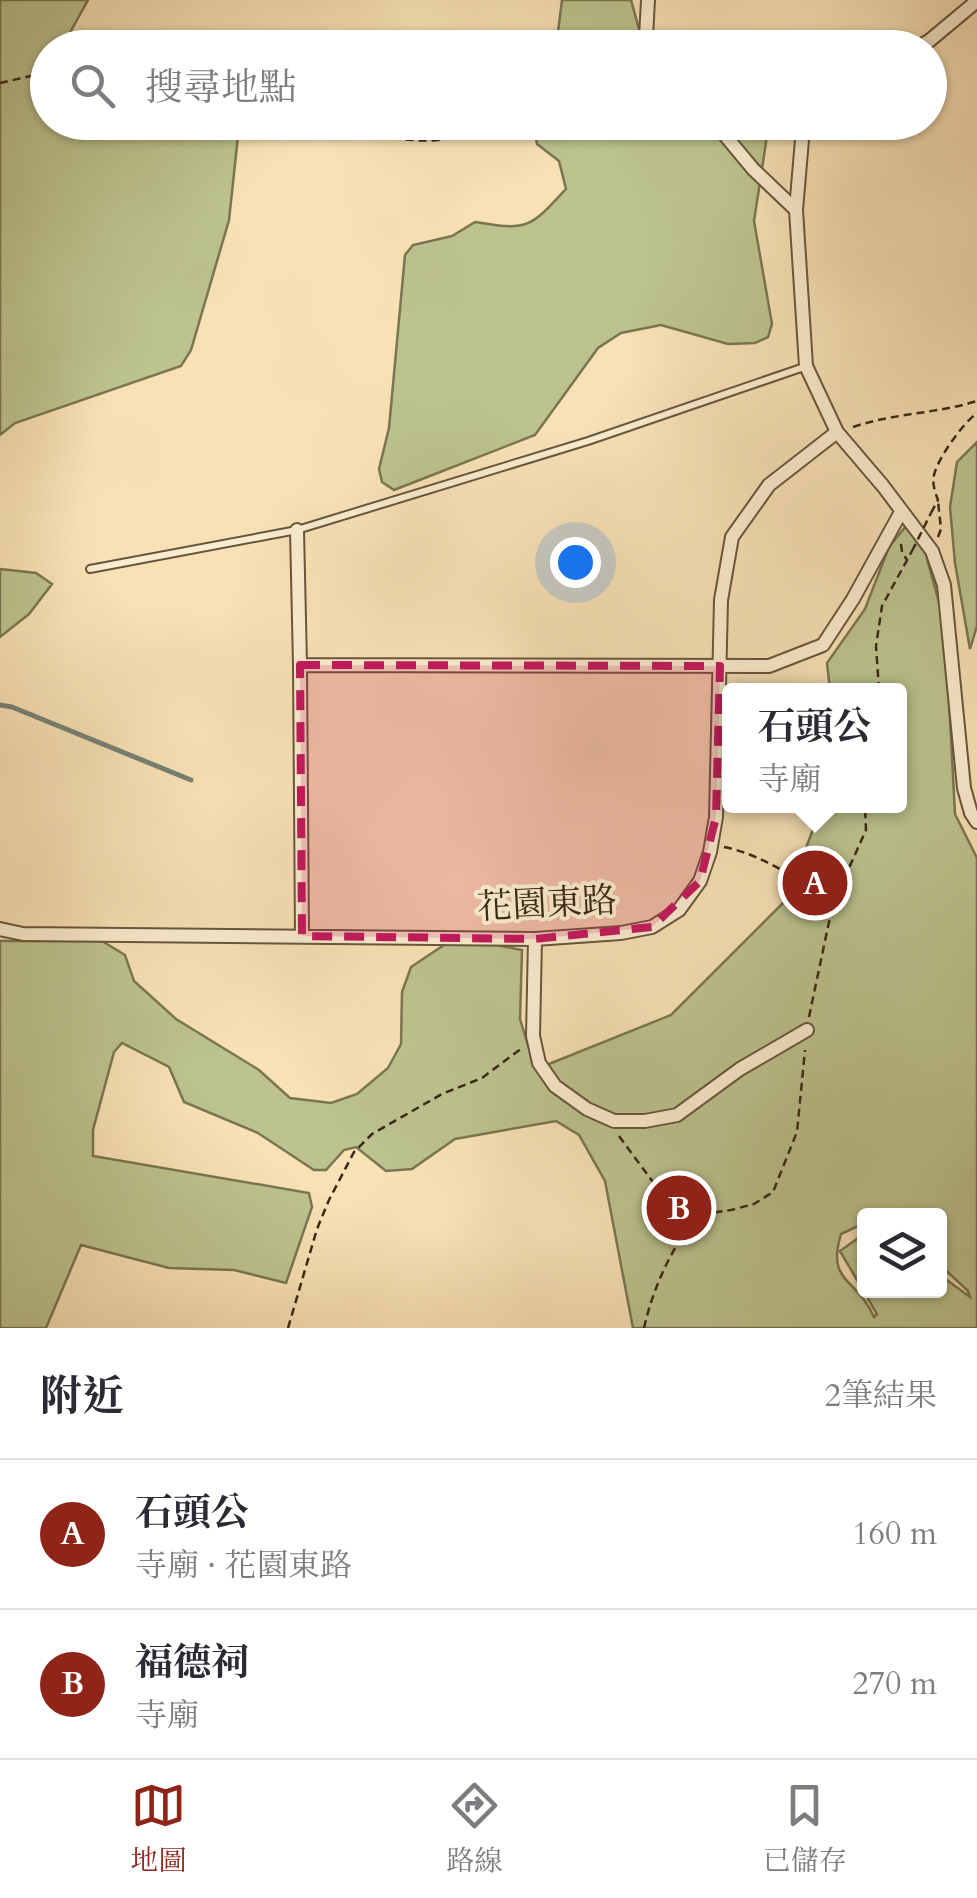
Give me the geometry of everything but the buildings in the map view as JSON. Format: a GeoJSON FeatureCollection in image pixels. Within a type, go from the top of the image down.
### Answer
{"type":"FeatureCollection","features":[{"type":"Feature","properties":{"kind":"street"},"geometry":{"type":"LineString","coordinates":[[648,0],[648,30]]}},
{"type":"Feature","properties":{"kind":"street"},"geometry":{"type":"LineString","coordinates":[[942,30],[977,1]]}},
{"type":"Feature","properties":{"kind":"street"},"geometry":{"type":"LineString","coordinates":[[729,140],[796,210]]}},
{"type":"Feature","properties":{"kind":"street"},"geometry":{"type":"LineString","coordinates":[[802,140],[796,210],[806,366],[837,432],[932,551],[944,585],[964,788],[977,822]]}},
{"type":"Feature","properties":{"kind":"street","name":"花園東路"},"geometry":{"type":"LineString","coordinates":[[0,929],[23,934],[535,939],[652,927],[679,910],[700,881],[712,844],[716,817],[721,600],[732,536],[768,484],[837,432]]}},
{"type":"Feature","properties":{"kind":"street"},"geometry":{"type":"LineString","coordinates":[[300,665],[769,666],[823,645],[902,512]]}},
{"type":"Feature","properties":{"kind":"street"},"geometry":{"type":"LineString","coordinates":[[297,530],[302,936]]}},
{"type":"Feature","properties":{"kind":"street"},"geometry":{"type":"LineString","coordinates":[[535,939],[533,1036],[540,1063],[555,1086],[587,1109],[614,1120],[677,1115],[740,1068],[808,1030]]}},
{"type":"Feature","properties":{"kind":"lane"},"geometry":{"type":"LineString","coordinates":[[90,569],[297,530],[588,441],[806,366]]}},
{"type":"Feature","properties":{"kind":"path"},"geometry":{"type":"LineString","coordinates":[[0,84],[30,76]]}},
{"type":"Feature","properties":{"kind":"path"},"geometry":{"type":"LineString","coordinates":[[837,432],[879,418],[947,410],[977,401]]}},
{"type":"Feature","properties":{"kind":"path"},"geometry":{"type":"LineString","coordinates":[[932,551],[941,529],[935,472],[960,427],[977,412]]}},
{"type":"Feature","properties":{"kind":"path"},"geometry":{"type":"LineString","coordinates":[[879,683],[876,646],[882,606],[938,500]]}},
{"type":"Feature","properties":{"kind":"path"},"geometry":{"type":"LineString","coordinates":[[644,1328],[652,1296],[698,1214],[754,1204],[773,1192],[797,1132],[808,1030],[829,922],[866,830],[865,813]]}},
{"type":"Feature","properties":{"kind":"path"},"geometry":{"type":"LineString","coordinates":[[712,844],[746,851],[837,904]]}},
{"type":"Feature","properties":{"kind":"path"},"geometry":{"type":"LineString","coordinates":[[288,1328],[317,1229],[354,1152],[372,1134],[442,1094],[482,1078],[516,1054],[533,1036]]}},
{"type":"Feature","properties":{"kind":"path"},"geometry":{"type":"LineString","coordinates":[[614,1120],[616,1133],[647,1177],[660,1193],[694,1220]]}},
{"type":"Feature","properties":{"kind":"highlighted area"},"geometry":{"type":"Polygon","coordinates":[[[300,665],[720,666],[716,817],[700,881],[652,927],[535,939],[302,936],[300,665]]]}},
{"type":"Feature","properties":{"kind":"green space"},"geometry":{"type":"Polygon","coordinates":[[[0,0],[88,0],[71,30],[30,30],[30,140],[238,140],[229,220],[191,350],[181,366],[15,423],[0,435],[0,0]]]}},
{"type":"Feature","properties":{"kind":"green space"},"geometry":{"type":"Polygon","coordinates":[[[562,0],[631,0],[639,30],[558,30],[562,0]]]}},
{"type":"Feature","properties":{"kind":"green space"},"geometry":{"type":"Polygon","coordinates":[[[536,140],[766,140],[754,221],[772,324],[768,337],[755,343],[728,344],[661,325],[621,333],[598,348],[535,435],[394,490],[382,482],[379,469],[389,428],[405,255],[413,245],[452,236],[475,222],[518,226],[535,219],[566,189],[559,161],[536,140]]]}},
{"type":"Feature","properties":{"kind":"green space"},"geometry":{"type":"Polygon","coordinates":[[[977,442],[977,626],[970,649],[950,507],[957,462],[977,442]]]}},
{"type":"Feature","properties":{"kind":"green space"},"geometry":{"type":"Polygon","coordinates":[[[906,526],[919,530],[945,624],[955,814],[977,858],[977,1328],[633,1328],[605,1181],[579,1135],[556,1121],[455,1139],[412,1169],[386,1171],[356,1147],[344,1150],[326,1170],[314,1170],[258,1133],[184,1102],[169,1067],[122,1043],[114,1052],[93,1130],[93,1156],[309,1193],[312,1207],[286,1283],[234,1270],[169,1268],[81,1245],[46,1328],[0,1328],[0,941],[102,941],[125,955],[134,981],[176,1019],[259,1070],[290,1098],[331,1103],[357,1094],[388,1068],[401,1044],[402,992],[411,967],[456,937],[522,950],[520,1019],[532,1058],[544,1066],[671,1015],[786,900],[819,813],[907,813],[907,683],[829,683],[827,663],[865,609],[889,547],[906,526]]]}},
{"type":"Feature","properties":{"kind":"green space"},"geometry":{"type":"Polygon","coordinates":[[[0,569],[36,573],[52,584],[29,614],[0,637],[0,569]]]}},
{"type":"Feature","properties":{"kind":"green space"},"geometry":{"type":"Polygon","coordinates":[[[857,1239],[857,1280],[840,1251],[857,1239]]]}},
{"type":"Feature","properties":{"kind":"waterway"},"geometry":{"type":"LineString","coordinates":[[0,705],[191,780]]}},
{"type":"Feature","properties":{"kind":"place","name":"石頭公"},"geometry":{"type":"Point","coordinates":[815,883]}},
{"type":"Feature","properties":{"kind":"place","name":"福德祠"},"geometry":{"type":"Point","coordinates":[679,1208]}}]}
